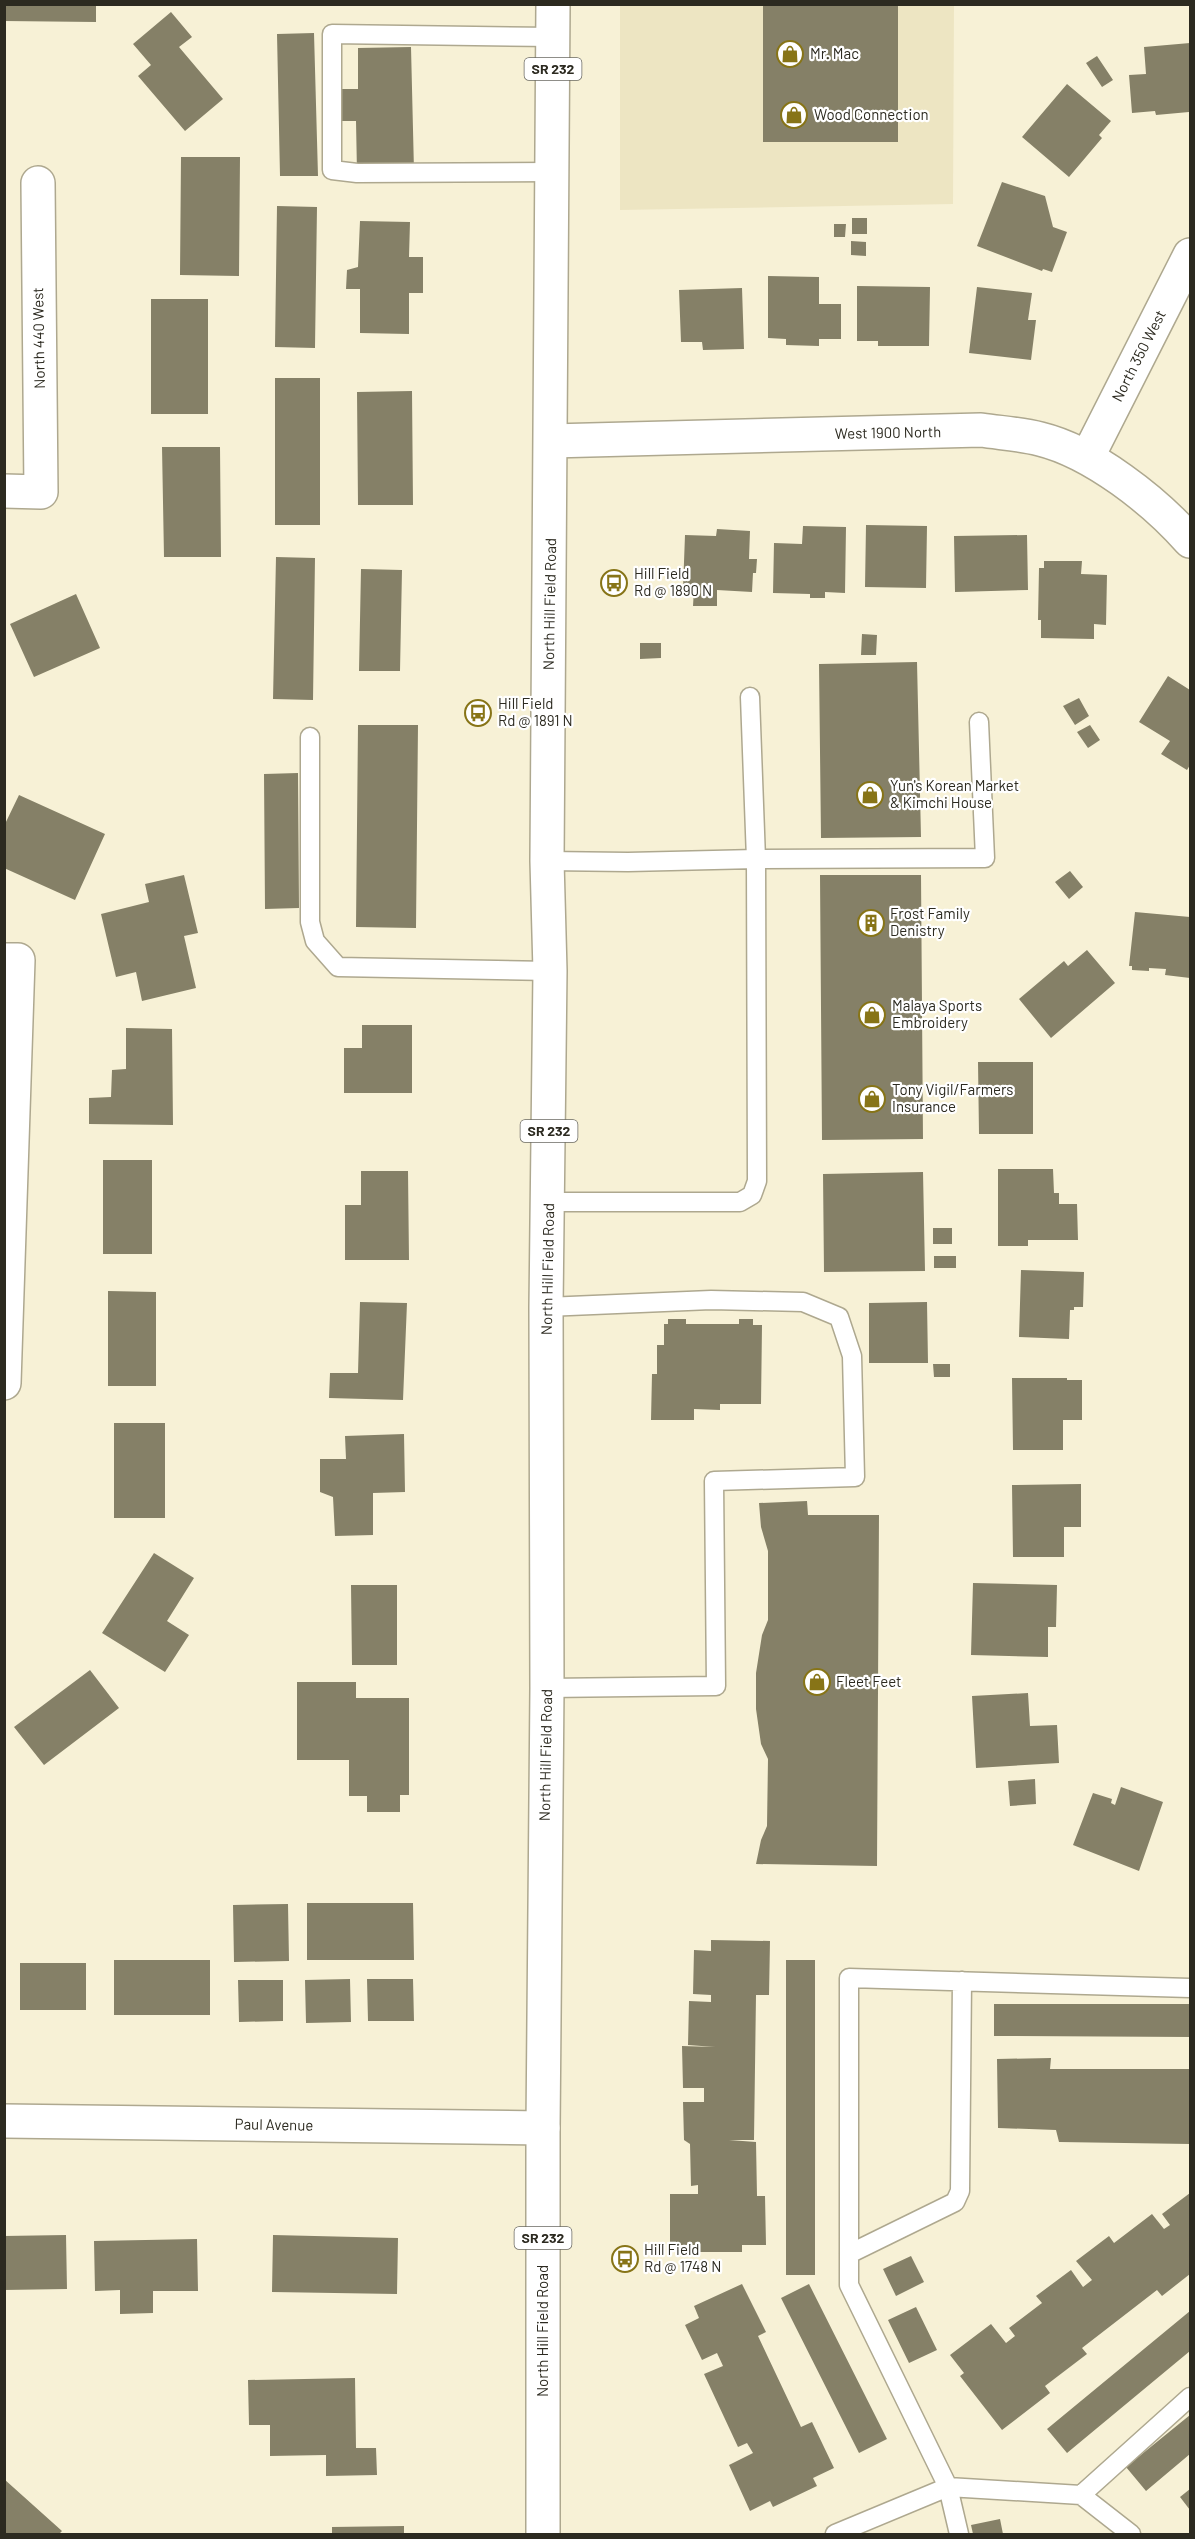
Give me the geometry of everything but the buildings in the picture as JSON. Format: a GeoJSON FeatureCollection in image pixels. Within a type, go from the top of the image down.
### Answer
{"type":"FeatureCollection","features":[{"type":"Feature","properties":{"kind":"main road","name":"North Hill Field Road"},"geometry":{"type":"LineString","coordinates":[[543,2535],[543,2128],[547,1688],[546,1307],[550,971],[547,861],[553,172],[552,4]]}},
{"type":"Feature","properties":{"kind":"main road","name":"North 440 West"},"geometry":{"type":"LineString","coordinates":[[4,491],[41,492],[38,183]]}},
{"type":"Feature","properties":{"kind":"main road","name":"North 350 West"},"geometry":{"type":"LineString","coordinates":[[1087,458],[1191,255]]}},
{"type":"Feature","properties":{"kind":"main road","name":"West 1900 North"},"geometry":{"type":"LineString","coordinates":[[551,441],[981,430],[1041,439],[1087,458],[1145,497],[1191,541]]}},
{"type":"Feature","properties":{"kind":"main road"},"geometry":{"type":"LineString","coordinates":[[4,1383],[11,960]]}},
{"type":"Feature","properties":{"kind":"main road","name":"Paul Avenue"},"geometry":{"type":"LineString","coordinates":[[4,2121],[543,2128]]}},
{"type":"Feature","properties":{"kind":"lane"},"geometry":{"type":"LineString","coordinates":[[553,37],[332,34],[332,170],[357,173],[553,172]]}},
{"type":"Feature","properties":{"kind":"lane"},"geometry":{"type":"LineString","coordinates":[[549,1202],[740,1202],[752,1195],[757,1181],[756,859],[750,697]]}},
{"type":"Feature","properties":{"kind":"lane"},"geometry":{"type":"LineString","coordinates":[[547,861],[985,858],[979,722]]}},
{"type":"Feature","properties":{"kind":"lane"},"geometry":{"type":"LineString","coordinates":[[310,737],[310,922],[315,941],[338,967],[550,971]]}},
{"type":"Feature","properties":{"kind":"lane"},"geometry":{"type":"LineString","coordinates":[[546,1307],[711,1300],[803,1302],[839,1317],[852,1356],[855,1477],[714,1481],[716,1686],[547,1688]]}},
{"type":"Feature","properties":{"kind":"lane"},"geometry":{"type":"LineString","coordinates":[[959,2535],[948,2487],[849,2285],[849,1978],[1191,1988]]}},
{"type":"Feature","properties":{"kind":"lane"},"geometry":{"type":"LineString","coordinates":[[849,2254],[955,2202],[960,2191],[962,1981]]}},
{"type":"Feature","properties":{"kind":"lane"},"geometry":{"type":"LineString","coordinates":[[1081,2495],[1191,2397]]}},
{"type":"Feature","properties":{"kind":"lane"},"geometry":{"type":"LineString","coordinates":[[835,2535],[948,2487],[1081,2495],[1131,2535]]}},
{"type":"Feature","properties":{"kind":"shaded area"},"geometry":{"type":"Polygon","coordinates":[[[620,5],[954,5],[953,204],[620,210],[620,5]]]}},
{"type":"Feature","properties":{"kind":"place","name":"Mr. Mac"},"geometry":{"type":"Point","coordinates":[790,54]}},
{"type":"Feature","properties":{"kind":"place","name":"Wood Connection"},"geometry":{"type":"Point","coordinates":[794,115]}},
{"type":"Feature","properties":{"kind":"place","name":"Hill Field Rd @ 1890 N"},"geometry":{"type":"Point","coordinates":[614,583]}},
{"type":"Feature","properties":{"kind":"place","name":"Hill Field Rd @ 1891 N"},"geometry":{"type":"Point","coordinates":[478,713]}},
{"type":"Feature","properties":{"kind":"place","name":"Yun's Korean Market & Kimchi House"},"geometry":{"type":"Point","coordinates":[870,795]}},
{"type":"Feature","properties":{"kind":"place","name":"Frost Family Denistry"},"geometry":{"type":"Point","coordinates":[871,923]}},
{"type":"Feature","properties":{"kind":"place","name":"Malaya Sports Embroidery"},"geometry":{"type":"Point","coordinates":[872,1015]}},
{"type":"Feature","properties":{"kind":"place","name":"Tony Vigil/Farmers Insurance"},"geometry":{"type":"Point","coordinates":[872,1099]}},
{"type":"Feature","properties":{"kind":"place","name":"Fleet Feet"},"geometry":{"type":"Point","coordinates":[817,1682]}},
{"type":"Feature","properties":{"kind":"place","name":"Hill Field Rd @ 1748 N"},"geometry":{"type":"Point","coordinates":[625,2259]}}]}
